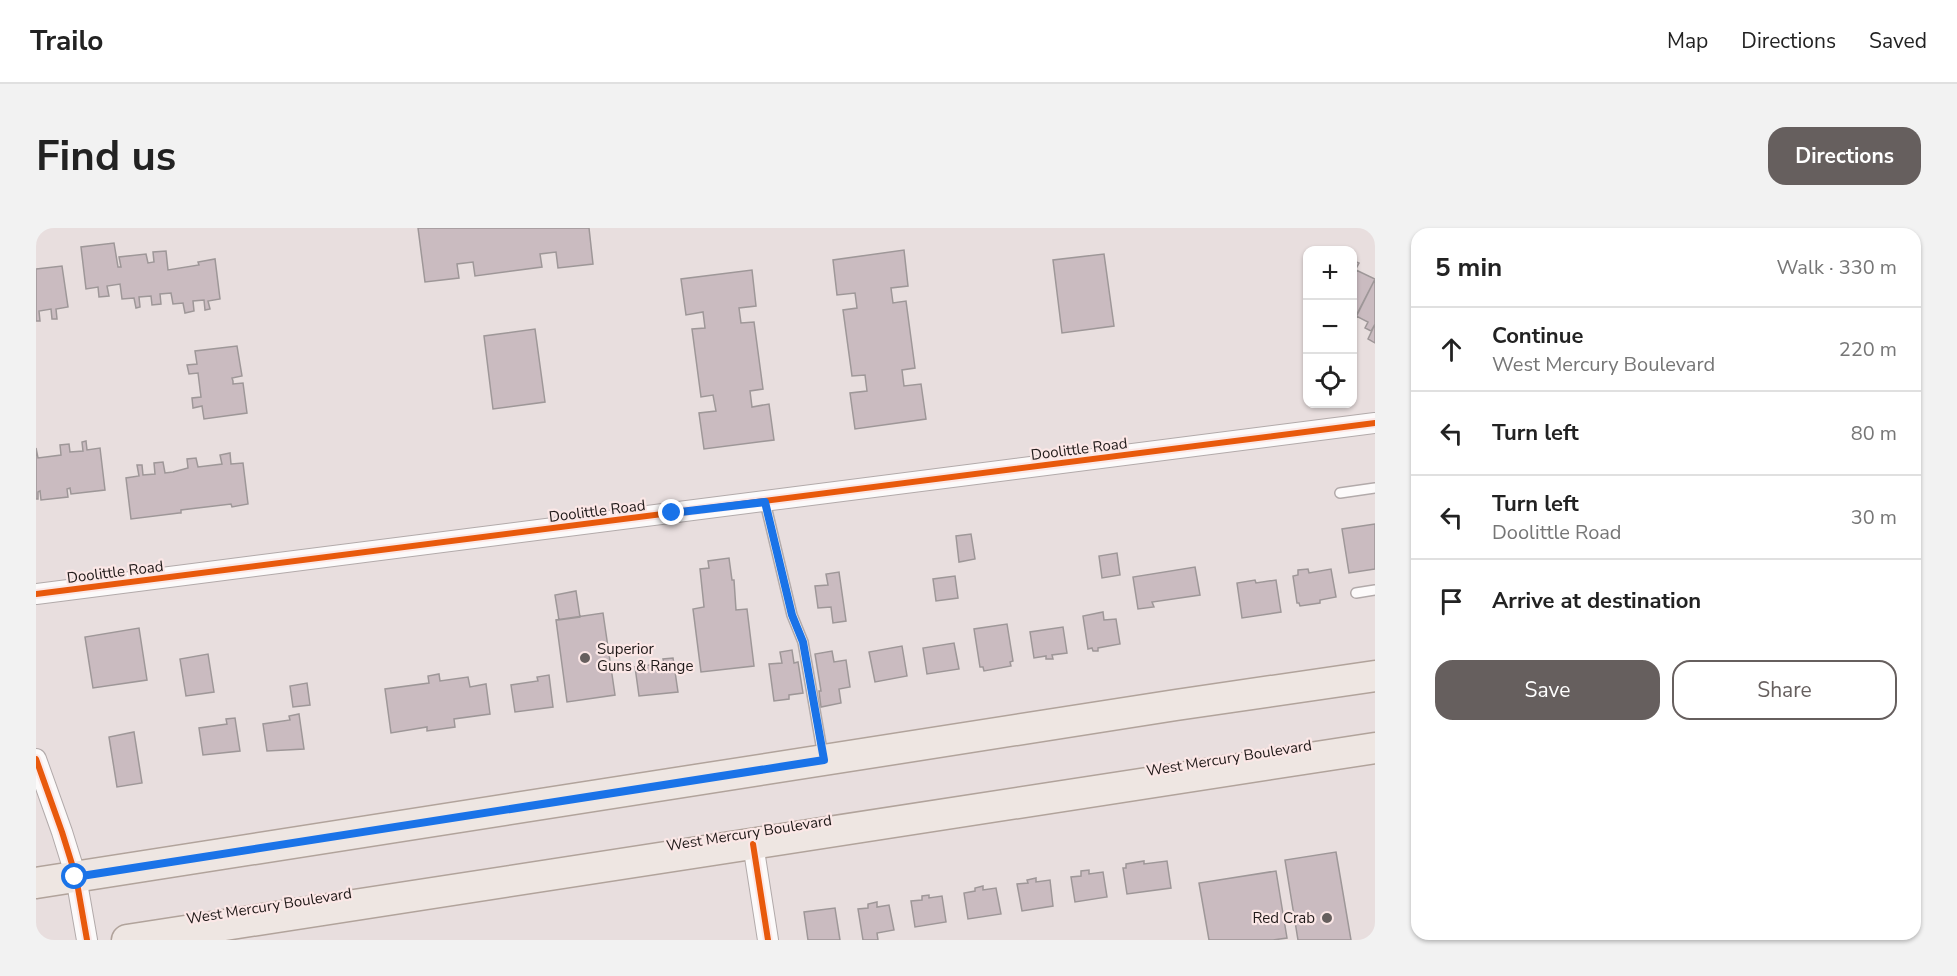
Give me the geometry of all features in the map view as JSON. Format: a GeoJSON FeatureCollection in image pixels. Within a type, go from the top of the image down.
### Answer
{"type":"FeatureCollection","features":[{"type":"Feature","properties":{"kind":"main road"},"geometry":{"type":"LineString","coordinates":[[36,883],[1375,676]]}},
{"type":"Feature","properties":{"kind":"main road","name":"West Mercury Boulevard"},"geometry":{"type":"LineString","coordinates":[[127,940],[1375,748]]}},
{"type":"Feature","properties":{"kind":"street","name":"Doolittle Road"},"geometry":{"type":"LineString","coordinates":[[36,594],[1375,423]]}},
{"type":"Feature","properties":{"kind":"street"},"geometry":{"type":"LineString","coordinates":[[36,759],[75,877],[87,940]]}},
{"type":"Feature","properties":{"kind":"street"},"geometry":{"type":"LineString","coordinates":[[753,844],[768,940]]}},
{"type":"Feature","properties":{"kind":"lane"},"geometry":{"type":"LineString","coordinates":[[1340,493],[1375,488]]}},
{"type":"Feature","properties":{"kind":"lane"},"geometry":{"type":"LineString","coordinates":[[765,502],[792,615],[803,642],[824,760]]}},
{"type":"Feature","properties":{"kind":"lane"},"geometry":{"type":"LineString","coordinates":[[1356,593],[1375,590]]}},
{"type":"Feature","properties":{"kind":"building"},"geometry":{"type":"Polygon","coordinates":[[[418,228],[589,228],[593,264],[558,268],[556,252],[540,254],[542,267],[475,276],[473,262],[457,264],[459,278],[425,282],[418,228]]]}},
{"type":"Feature","properties":{"kind":"building"},"geometry":{"type":"Polygon","coordinates":[[[114,243],[118,267],[121,267],[119,257],[146,254],[148,263],[154,262],[153,252],[166,251],[168,270],[199,265],[198,262],[215,259],[220,299],[208,301],[210,309],[205,310],[204,300],[193,301],[194,311],[185,313],[183,303],[173,304],[171,293],[160,294],[161,304],[152,305],[151,296],[139,297],[140,307],[136,308],[134,298],[122,299],[120,284],[107,286],[109,296],[99,297],[98,287],[86,289],[81,247],[114,243]]]}},
{"type":"Feature","properties":{"kind":"building"},"geometry":{"type":"Polygon","coordinates":[[[904,250],[908,286],[891,288],[893,303],[906,301],[915,368],[902,370],[904,386],[921,384],[926,419],[855,429],[850,393],[867,391],[865,375],[852,376],[843,310],[857,308],[855,293],[837,295],[833,260],[904,250]]]}},
{"type":"Feature","properties":{"kind":"building"},"geometry":{"type":"Polygon","coordinates":[[[1104,254],[1114,326],[1062,333],[1053,260],[1104,254]]]}},
{"type":"Feature","properties":{"kind":"building"},"geometry":{"type":"Polygon","coordinates":[[[62,266],[68,307],[56,309],[57,319],[52,319],[51,309],[39,311],[40,321],[36,321],[36,269],[62,266]]]}},
{"type":"Feature","properties":{"kind":"building"},"geometry":{"type":"Polygon","coordinates":[[[752,270],[756,306],[739,308],[741,323],[754,322],[763,389],[750,391],[752,407],[769,404],[774,440],[704,449],[699,413],[716,411],[713,395],[701,397],[692,329],[705,328],[703,312],[686,315],[681,279],[752,270]]]}},
{"type":"Feature","properties":{"kind":"building"},"geometry":{"type":"Polygon","coordinates":[[[1357,270],[1375,279],[1357,315],[1357,270]]]}},
{"type":"Feature","properties":{"kind":"building"},"geometry":{"type":"Polygon","coordinates":[[[1375,279],[1375,324],[1371,331],[1365,328],[1368,322],[1357,316],[1375,279]]]}},
{"type":"Feature","properties":{"kind":"building"},"geometry":{"type":"Polygon","coordinates":[[[1375,324],[1375,343],[1368,339],[1375,324]]]}},
{"type":"Feature","properties":{"kind":"building"},"geometry":{"type":"Polygon","coordinates":[[[535,329],[545,402],[493,409],[484,336],[535,329]]]}},
{"type":"Feature","properties":{"kind":"building"},"geometry":{"type":"Polygon","coordinates":[[[237,346],[242,376],[232,378],[233,384],[243,383],[247,413],[204,419],[202,406],[193,408],[192,398],[201,397],[198,373],[189,374],[187,365],[197,364],[195,351],[237,346]]]}},
{"type":"Feature","properties":{"kind":"building"},"geometry":{"type":"Polygon","coordinates":[[[86,441],[87,450],[100,448],[105,490],[71,494],[70,488],[67,489],[68,497],[41,500],[40,491],[36,499],[36,448],[38,458],[61,455],[60,445],[69,444],[70,452],[83,451],[82,442],[86,441]]]}},
{"type":"Feature","properties":{"kind":"building"},"geometry":{"type":"Polygon","coordinates":[[[230,453],[231,464],[243,463],[248,504],[181,510],[181,513],[131,519],[126,478],[139,476],[137,465],[142,465],[143,475],[155,474],[154,463],[163,462],[165,473],[173,472],[188,468],[187,459],[196,458],[198,467],[222,464],[220,455],[230,453]]]}},
{"type":"Feature","properties":{"kind":"building"},"geometry":{"type":"Polygon","coordinates":[[[1375,524],[1375,569],[1349,573],[1342,529],[1375,524]]]}},
{"type":"Feature","properties":{"kind":"building"},"geometry":{"type":"Polygon","coordinates":[[[971,534],[975,559],[959,562],[956,536],[971,534]]]}},
{"type":"Feature","properties":{"kind":"building"},"geometry":{"type":"Polygon","coordinates":[[[1117,553],[1120,575],[1102,578],[1099,556],[1117,553]]]}},
{"type":"Feature","properties":{"kind":"building"},"geometry":{"type":"Polygon","coordinates":[[[729,558],[732,580],[734,580],[736,610],[747,609],[754,666],[701,672],[693,609],[704,607],[700,569],[709,568],[708,561],[729,558]]]}},
{"type":"Feature","properties":{"kind":"building"},"geometry":{"type":"Polygon","coordinates":[[[1195,567],[1200,595],[1152,602],[1154,607],[1138,609],[1133,577],[1195,567]]]}},
{"type":"Feature","properties":{"kind":"building"},"geometry":{"type":"Polygon","coordinates":[[[1308,569],[1309,573],[1331,569],[1336,597],[1320,600],[1320,603],[1300,606],[1297,603],[1293,576],[1298,575],[1298,570],[1308,569]]]}},
{"type":"Feature","properties":{"kind":"building"},"geometry":{"type":"Polygon","coordinates":[[[839,572],[846,621],[833,623],[831,607],[818,608],[815,586],[828,585],[826,574],[839,572]]]}},
{"type":"Feature","properties":{"kind":"building"},"geometry":{"type":"Polygon","coordinates":[[[955,576],[958,598],[936,601],[933,579],[955,576]]]}},
{"type":"Feature","properties":{"kind":"building"},"geometry":{"type":"Polygon","coordinates":[[[1255,580],[1256,583],[1276,580],[1281,612],[1242,618],[1237,583],[1255,580]]]}},
{"type":"Feature","properties":{"kind":"building"},"geometry":{"type":"Polygon","coordinates":[[[576,591],[580,617],[559,620],[555,595],[576,591]]]}},
{"type":"Feature","properties":{"kind":"building"},"geometry":{"type":"Polygon","coordinates":[[[1103,612],[1104,620],[1116,619],[1120,644],[1093,651],[1092,648],[1088,649],[1083,616],[1103,612]]]}},
{"type":"Feature","properties":{"kind":"building","name":"Superior Guns & Range"},"geometry":{"type":"Polygon","coordinates":[[[603,613],[615,695],[567,702],[556,620],[603,613]]]}},
{"type":"Feature","properties":{"kind":"building"},"geometry":{"type":"Polygon","coordinates":[[[1007,624],[1013,661],[1010,662],[1011,666],[984,671],[983,667],[980,667],[974,629],[1007,624]]]}},
{"type":"Feature","properties":{"kind":"building"},"geometry":{"type":"Polygon","coordinates":[[[1063,627],[1067,653],[1052,655],[1053,659],[1046,659],[1046,656],[1034,658],[1030,632],[1063,627]]]}},
{"type":"Feature","properties":{"kind":"building"},"geometry":{"type":"Polygon","coordinates":[[[139,628],[147,680],[93,688],[85,637],[139,628]]]}},
{"type":"Feature","properties":{"kind":"building"},"geometry":{"type":"Polygon","coordinates":[[[954,643],[959,669],[927,674],[923,648],[954,643]]]}},
{"type":"Feature","properties":{"kind":"building"},"geometry":{"type":"Polygon","coordinates":[[[902,646],[907,676],[875,682],[869,652],[902,646]]]}},
{"type":"Feature","properties":{"kind":"building"},"geometry":{"type":"Polygon","coordinates":[[[792,650],[794,663],[798,662],[803,693],[789,695],[789,699],[774,701],[769,664],[782,663],[780,652],[792,650]]]}},
{"type":"Feature","properties":{"kind":"building"},"geometry":{"type":"Polygon","coordinates":[[[832,651],[834,662],[846,660],[850,687],[839,689],[841,703],[821,707],[815,654],[832,651]]]}},
{"type":"Feature","properties":{"kind":"building"},"geometry":{"type":"Polygon","coordinates":[[[208,654],[214,692],[186,696],[180,659],[208,654]]]}},
{"type":"Feature","properties":{"kind":"building"},"geometry":{"type":"Polygon","coordinates":[[[673,658],[678,692],[639,696],[635,667],[664,663],[663,659],[673,658]]]}},
{"type":"Feature","properties":{"kind":"building"},"geometry":{"type":"Polygon","coordinates":[[[439,674],[440,681],[468,677],[470,687],[486,684],[490,714],[454,719],[455,727],[427,731],[427,727],[391,733],[385,689],[429,683],[428,676],[439,674]]]}},
{"type":"Feature","properties":{"kind":"building"},"geometry":{"type":"Polygon","coordinates":[[[549,675],[553,707],[515,712],[511,685],[538,681],[537,677],[549,675]]]}},
{"type":"Feature","properties":{"kind":"building"},"geometry":{"type":"Polygon","coordinates":[[[307,683],[310,705],[293,707],[290,686],[307,683]]]}},
{"type":"Feature","properties":{"kind":"building"},"geometry":{"type":"Polygon","coordinates":[[[299,714],[304,749],[267,751],[263,724],[290,720],[289,716],[299,714]]]}},
{"type":"Feature","properties":{"kind":"building"},"geometry":{"type":"Polygon","coordinates":[[[235,718],[240,751],[203,755],[199,728],[227,724],[226,719],[235,718]]]}},
{"type":"Feature","properties":{"kind":"building"},"geometry":{"type":"Polygon","coordinates":[[[134,732],[142,783],[117,787],[109,737],[134,732]]]}},
{"type":"Feature","properties":{"kind":"building"},"geometry":{"type":"Polygon","coordinates":[[[1336,852],[1351,940],[1298,940],[1285,860],[1336,852]]]}},
{"type":"Feature","properties":{"kind":"building"},"geometry":{"type":"Polygon","coordinates":[[[1144,861],[1144,864],[1167,861],[1171,888],[1127,894],[1123,868],[1126,868],[1126,864],[1144,861]]]}},
{"type":"Feature","properties":{"kind":"building"},"geometry":{"type":"Polygon","coordinates":[[[1089,870],[1089,874],[1103,872],[1107,897],[1075,902],[1071,877],[1081,876],[1081,871],[1089,870]]]}},
{"type":"Feature","properties":{"kind":"building"},"geometry":{"type":"Polygon","coordinates":[[[1276,871],[1287,938],[1209,940],[1199,883],[1276,871]]]}},
{"type":"Feature","properties":{"kind":"building"},"geometry":{"type":"Polygon","coordinates":[[[1036,878],[1036,882],[1050,880],[1053,906],[1022,911],[1017,884],[1028,883],[1027,880],[1036,878]]]}},
{"type":"Feature","properties":{"kind":"building"},"geometry":{"type":"Polygon","coordinates":[[[983,886],[983,890],[996,888],[1001,914],[968,919],[964,893],[975,891],[975,888],[983,886]]]}},
{"type":"Feature","properties":{"kind":"building"},"geometry":{"type":"Polygon","coordinates":[[[929,895],[929,898],[942,896],[946,922],[915,927],[911,901],[922,900],[922,896],[929,895]]]}},
{"type":"Feature","properties":{"kind":"building"},"geometry":{"type":"Polygon","coordinates":[[[877,902],[877,907],[889,905],[894,930],[877,933],[878,940],[863,940],[858,909],[868,908],[868,904],[877,902]]]}},
{"type":"Feature","properties":{"kind":"building"},"geometry":{"type":"Polygon","coordinates":[[[835,908],[840,940],[808,940],[804,912],[835,908]]]}},
{"type":"Feature","properties":{"kind":"cycle path"},"geometry":{"type":"LineString","coordinates":[[36,594],[1375,423]]}},
{"type":"Feature","properties":{"kind":"cycle path"},"geometry":{"type":"LineString","coordinates":[[36,759],[76,877],[87,940]]}},
{"type":"Feature","properties":{"kind":"cycle path"},"geometry":{"type":"LineString","coordinates":[[753,844],[768,940]]}},
{"type":"Feature","properties":{"kind":"place","name":"Superior Guns & Range"},"geometry":{"type":"Point","coordinates":[585,658]}},
{"type":"Feature","properties":{"kind":"place","name":"Red Crab"},"geometry":{"type":"Point","coordinates":[1327,918]}},
{"type":"Feature","properties":{"kind":"route"},"geometry":{"type":"LineString","coordinates":[[75,877],[824,760],[803,642],[792,615],[765,502],[672,513]]}}]}
